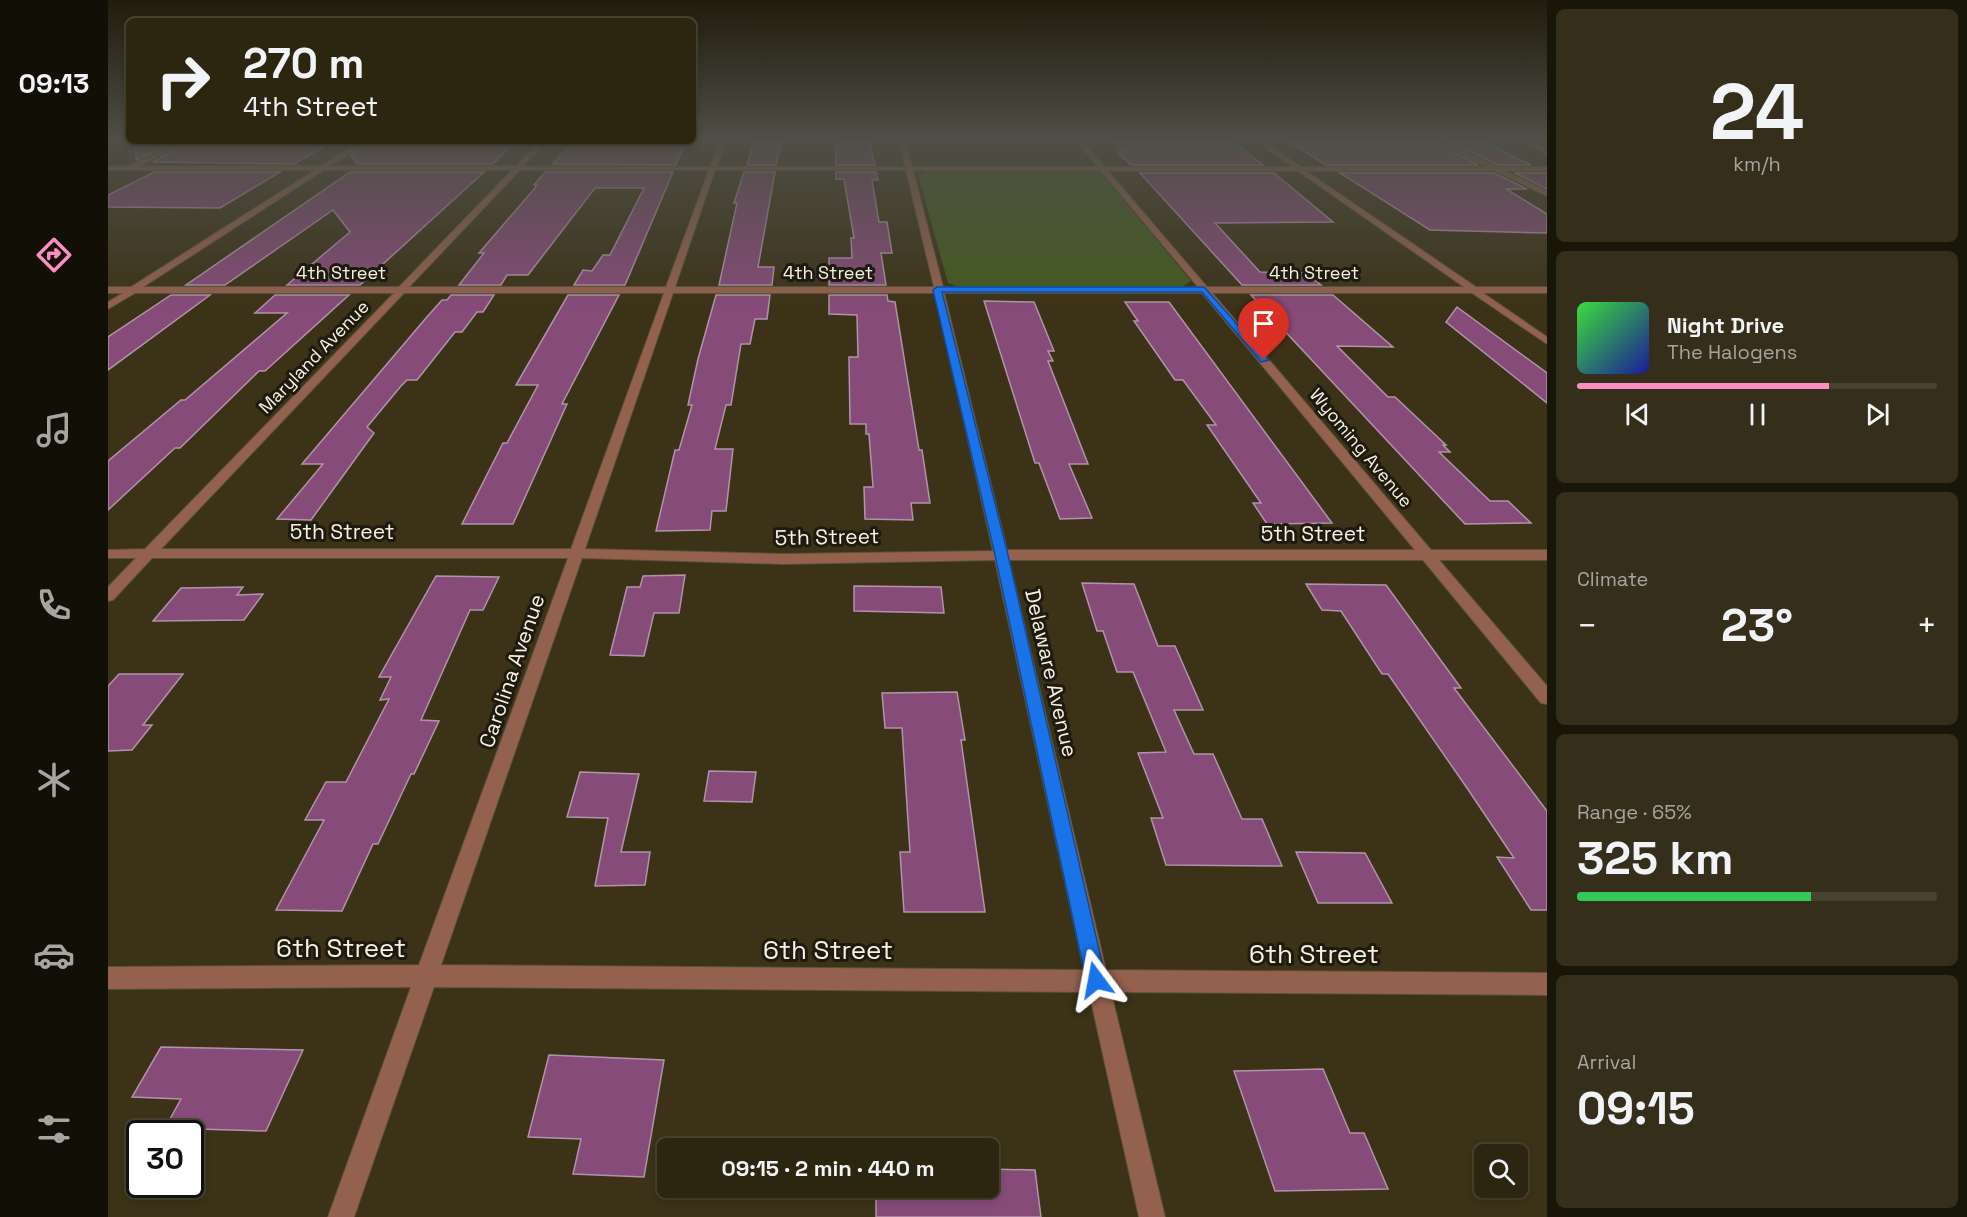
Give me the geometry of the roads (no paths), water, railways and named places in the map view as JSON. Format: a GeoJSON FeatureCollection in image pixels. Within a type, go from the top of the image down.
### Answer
{"type":"FeatureCollection","features":[{"type":"Feature","properties":{"kind":"street"},"geometry":{"type":"LineString","coordinates":[[108,306],[277,197]]}},
{"type":"Feature","properties":{"kind":"street","name":"Maryland Avenue"},"geometry":{"type":"LineString","coordinates":[[108,596],[490,197]]}},
{"type":"Feature","properties":{"kind":"street","name":"Carolina Avenue"},"geometry":{"type":"LineString","coordinates":[[341,1217],[429,976],[703,197]]}},
{"type":"Feature","properties":{"kind":"street","name":"Delaware Avenue"},"geometry":{"type":"LineString","coordinates":[[916,197],[1001,555],[1096,980],[1152,1217]]}},
{"type":"Feature","properties":{"kind":"street","name":"Wyoming Avenue"},"geometry":{"type":"LineString","coordinates":[[1125,197],[1547,698]]}},
{"type":"Feature","properties":{"kind":"street"},"geometry":{"type":"LineString","coordinates":[[1339,197],[1547,341]]}},
{"type":"Feature","properties":{"kind":"street","name":"4th Street"},"geometry":{"type":"LineString","coordinates":[[108,290],[1547,290]]}},
{"type":"Feature","properties":{"kind":"street","name":"5th Street"},"geometry":{"type":"LineString","coordinates":[[108,554],[577,553],[783,559],[1001,555],[1547,555]]}},
{"type":"Feature","properties":{"kind":"street","name":"6th Street"},"geometry":{"type":"LineString","coordinates":[[108,978],[429,976],[1547,984]]}}]}
